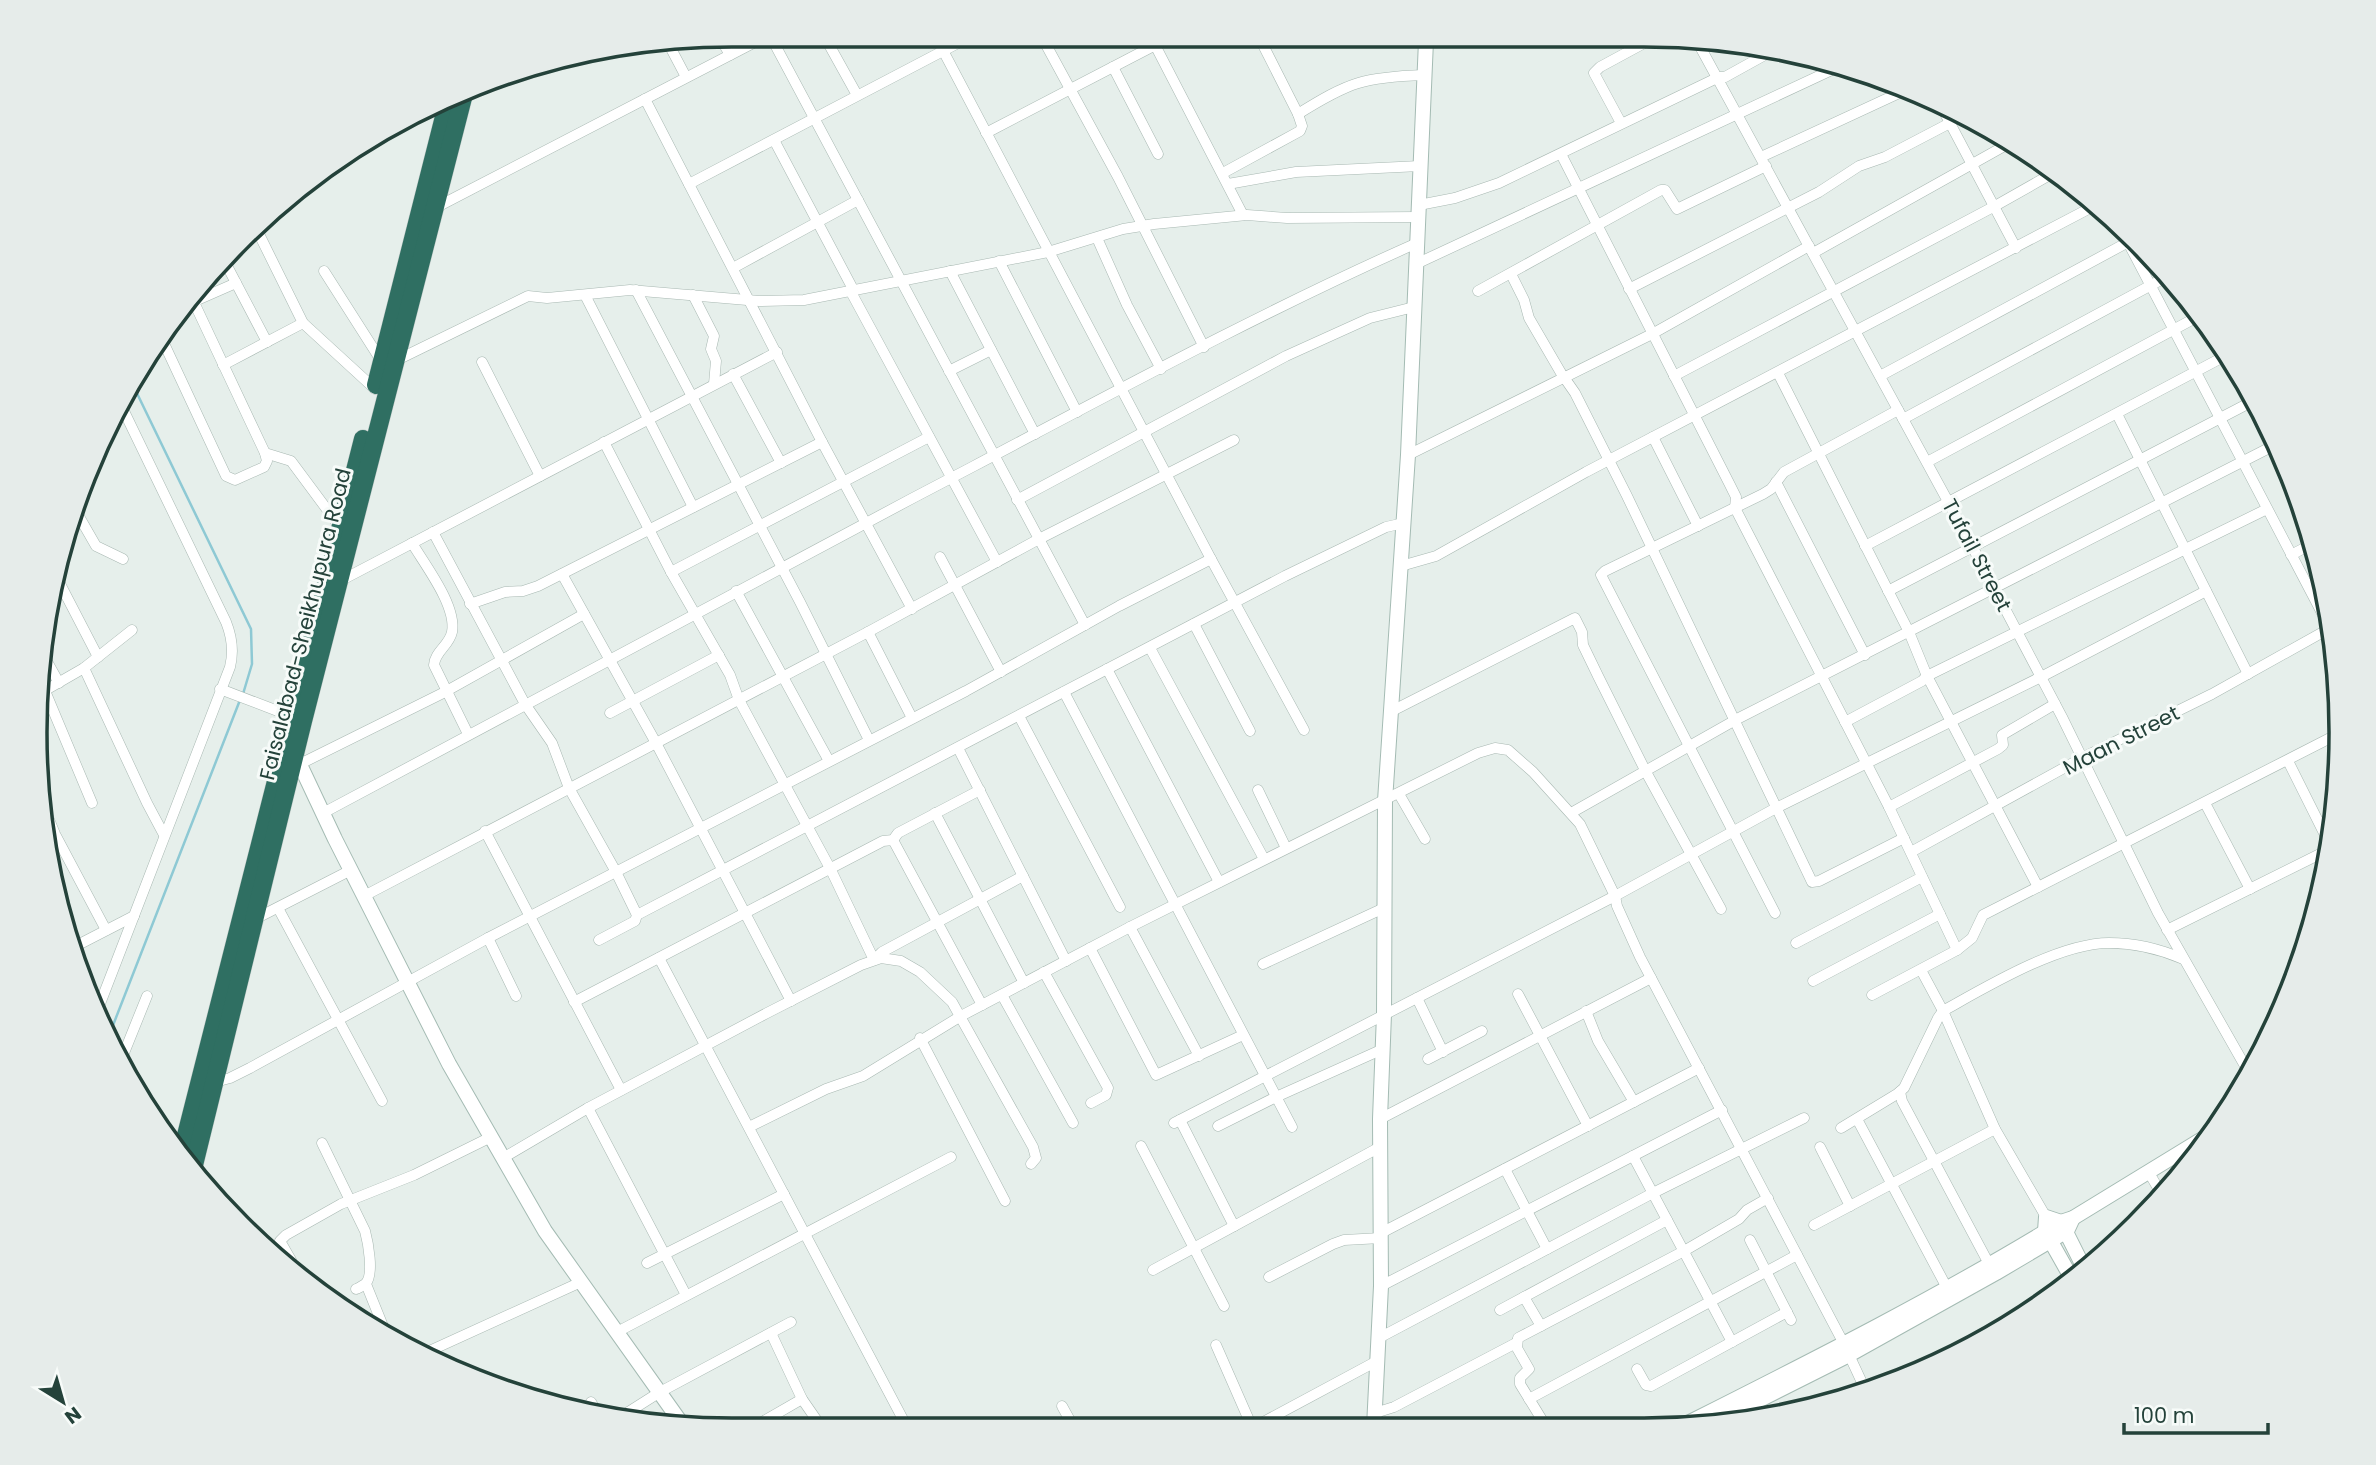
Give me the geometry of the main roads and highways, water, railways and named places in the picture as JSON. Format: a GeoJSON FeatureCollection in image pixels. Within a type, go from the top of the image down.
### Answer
{"type":"FeatureCollection","features":[{"type":"Feature","properties":{"kind":"highway","name":"Faisalabad-Sheikhupura Road"},"geometry":{"type":"LineString","coordinates":[[184,1143],[297,719],[340,527],[375,389],[388,362],[435,208],[462,103]]}},
{"type":"Feature","properties":{"kind":"highway","name":"Faisalabad-Sheikhupura Road"},"geometry":{"type":"LineString","coordinates":[[196,1158],[298,759],[297,719],[340,581],[446,110]]}},
{"type":"Feature","properties":{"kind":"waterway"},"geometry":{"type":"LineString","coordinates":[[137,394],[251,629],[252,664],[243,694]]}},
{"type":"Feature","properties":{"kind":"waterway"},"geometry":{"type":"LineString","coordinates":[[113,1025],[240,700]]}}]}
